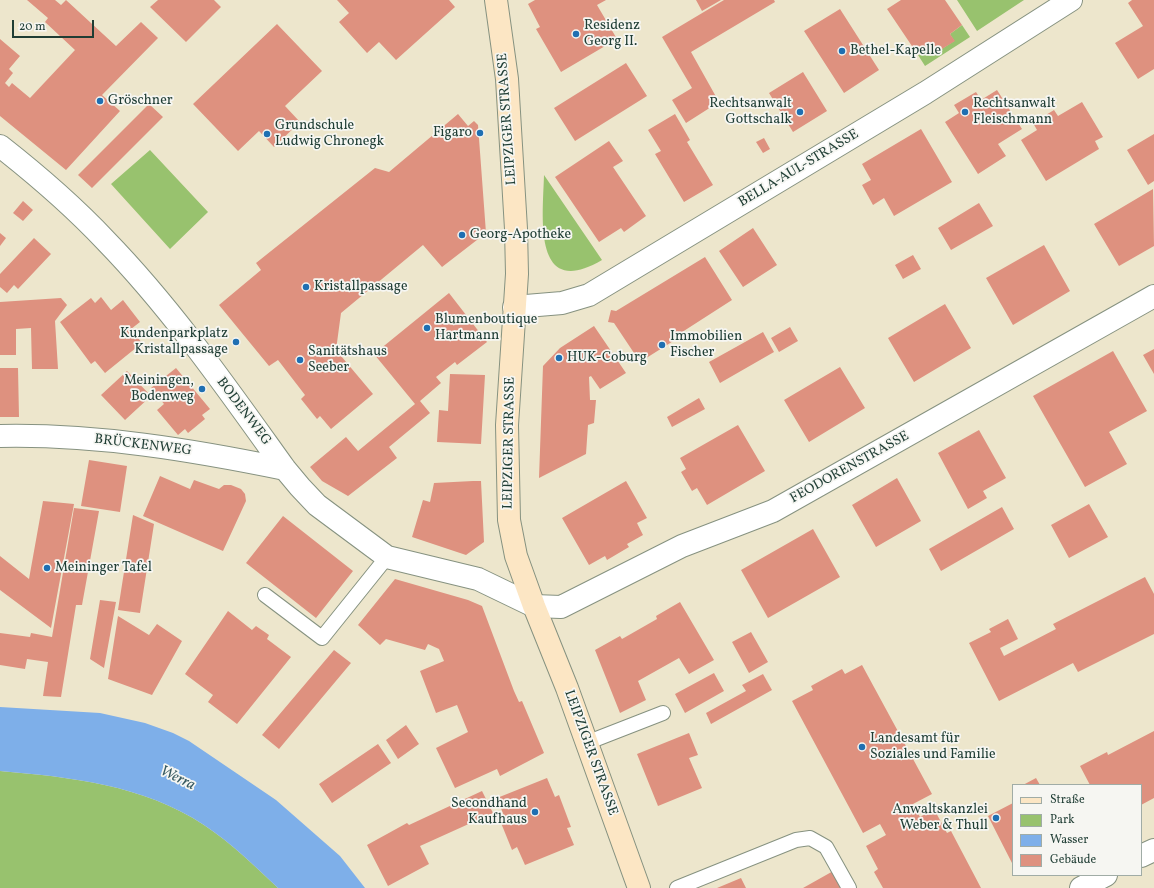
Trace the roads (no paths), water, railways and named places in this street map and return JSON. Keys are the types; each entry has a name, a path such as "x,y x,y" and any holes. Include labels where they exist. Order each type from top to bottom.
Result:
{"main road":[{"name":"LEIPZIGER STRASSE","path":"496,0 507,79 516,229 517,274 507,425 509,520 516,556 534,606 567,688 639,888"}],"street":[{"name":"BELLA-AUL-STRASSE","path":"514,307 562,303 589,295 925,93 1071,0"},
{"name":"BODENWEG","path":"0,146 75,210 112,248 173,318 285,469 317,504 387,557 478,579 534,606"},
{"name":"FEODORENSTRASSE","path":"534,606 561,607 682,546 773,511 1154,296"},
{"name":"BRÜCKENWEG","path":"0,436 28,435 137,443 231,458 285,469"},
{"path":"1142,856 1154,850"},
{"path":"1081,888 1104,876"}],"lane":[{"path":"265,595 322,638 387,557"},
{"path":"586,743 663,713"},
{"path":"677,888 796,840 810,838 826,847 849,888"}],"water":[{"name":"Werra","path":"0,707 100,713 145,723 173,733 189,741 276,800 340,856 365,888 278,888 224,839 181,811 132,792 106,785 53,776 0,771"}],"place":[{"name":"Residenz Georg II.","path":"576,34"},
{"name":"Bethel-Kapelle","path":"842,51"},
{"name":"Gröschner","path":"100,101"},
{"name":"Rechtsanwalt Gottschalk","path":"800,112"},
{"name":"Rechtsanwalt Fleischmann","path":"965,112"},
{"name":"Figaro","path":"480,133"},
{"name":"Grundschule Ludwig Chronegk","path":"267,134"},
{"name":"Georg-Apotheke","path":"462,235"},
{"name":"Kristallpassage","path":"306,287"},
{"name":"Blumenboutique Hartmann","path":"427,328"},
{"name":"Kundenparkplatz Kristallpassage","path":"236,342"},
{"name":"Immobilien Fischer","path":"662,345"},
{"name":"HUK-Coburg","path":"559,358"},
{"name":"Sanitätshaus Seeber","path":"300,360"},
{"name":"Meiningen, Bodenweg","path":"202,389"},
{"name":"Meininger Tafel","path":"47,568"},
{"name":"Landesamt für Soziales und Familie","path":"862,747"},
{"name":"Secondhand Kaufhaus","path":"535,812"},
{"name":"Anwaltskanzlei Weber & Thull","path":"996,818"}]}
